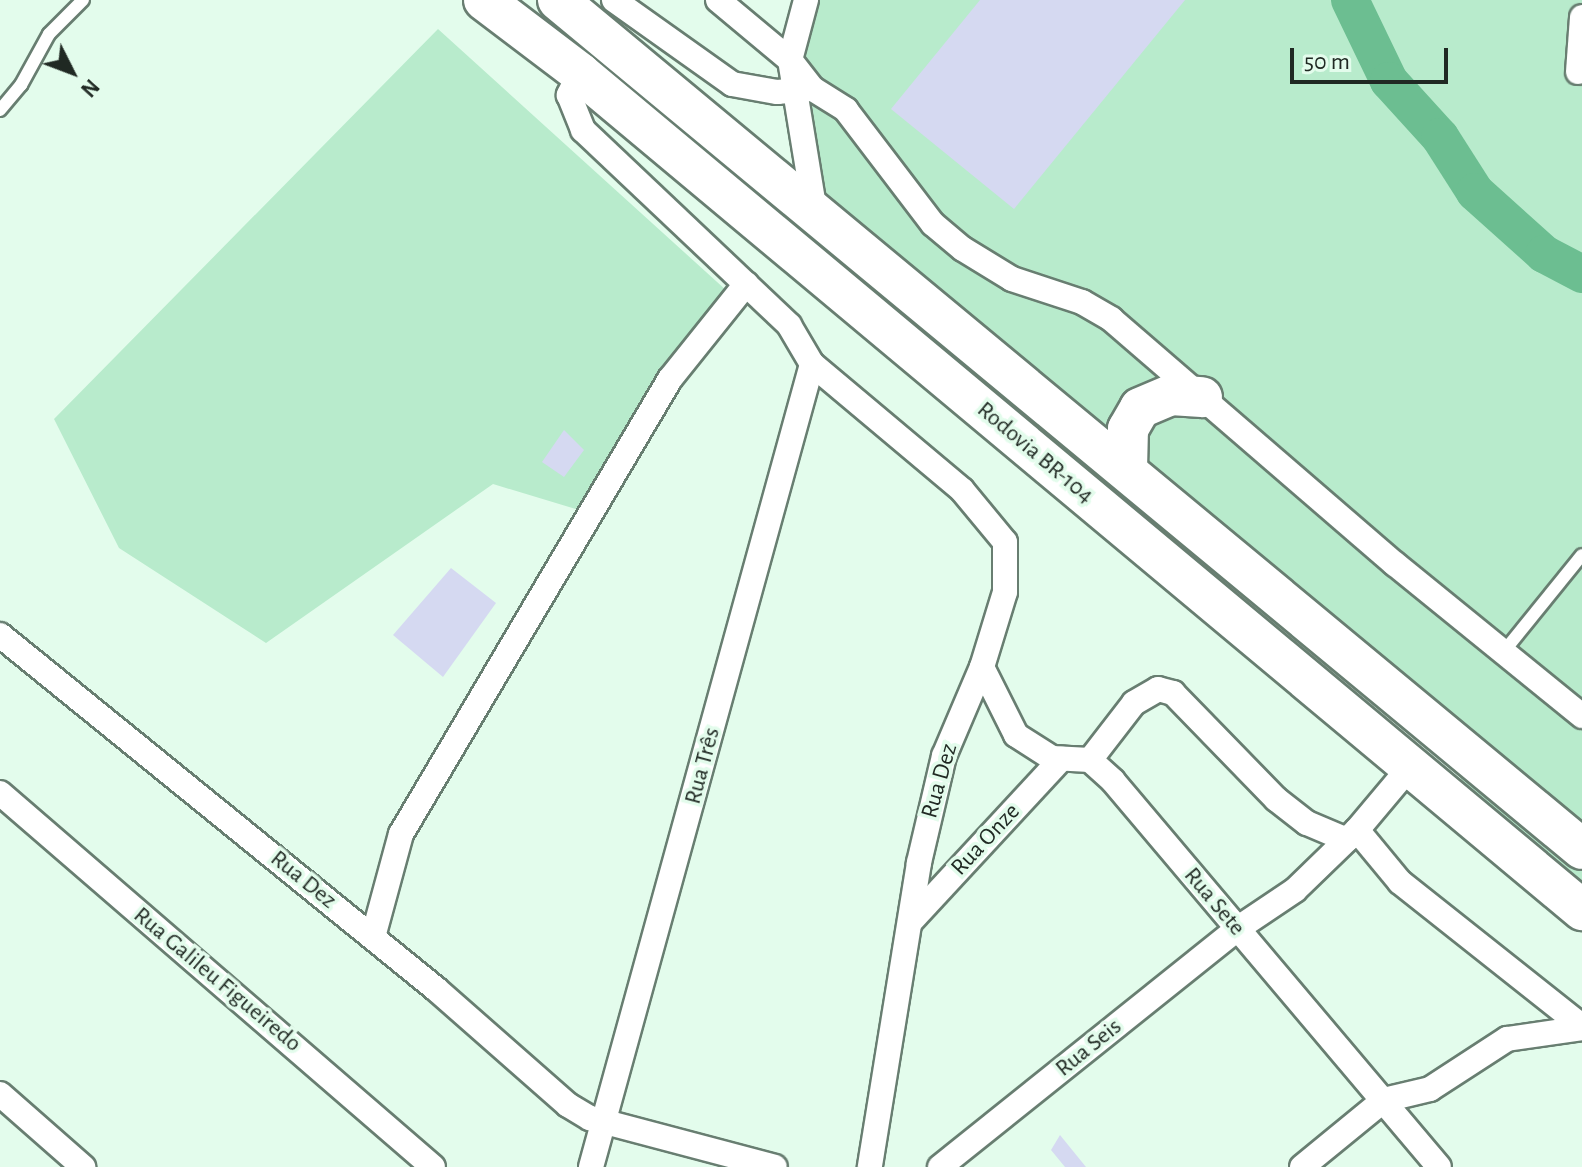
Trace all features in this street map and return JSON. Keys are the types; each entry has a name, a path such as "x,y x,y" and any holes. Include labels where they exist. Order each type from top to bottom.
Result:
{"highway":[{"name":"Rodovia BR-104","path":"484,0 580,73 1582,910"},
{"name":"Rodovia BR-104","path":"558,0 1582,849"},
{"path":"1127,469 1128,429 1140,408 1171,395 1202,397"}],"street":[{"path":"614,0 732,84 803,90 856,120 933,224 963,249 1012,279 1094,307 1395,564 1505,650 1582,716"},
{"path":"718,0 790,60 803,90 815,215"},
{"path":"790,60 806,0"},
{"path":"1578,72 1582,17"},
{"name":"Rua Dez","path":"580,73 569,95 583,130 789,325 812,364 985,513 1005,542 1005,592 982,667 940,771 911,921 870,1167"},
{"path":"373,937 401,834 670,379 746,284"},
{"name":"Rua Três","path":"591,1167 606,1123 812,364"},
{"name":"Rua Dez","path":"0,635 373,937 568,1105 606,1123 775,1167"},
{"path":"982,667 1016,735 1040,752 1061,759 1090,760 1134,703 1158,689 1173,693 1276,799 1307,823 1352,835 1400,882 1582,1027"},
{"name":"Rua Onze","path":"911,921 1061,759"},
{"name":"Rua Sete","path":"1090,760 1439,1167"},
{"name":"Rua Seis","path":"940,1167 1237,929 1295,890 1352,835 1409,768"},
{"name":"Rua Galileu Figueiredo","path":"0,793 433,1167"},
{"path":"1302,1167 1384,1100 1430,1089 1507,1039 1582,1027"},
{"path":"0,1094 83,1167"}],"lane":[{"path":"0,110 21,85 49,34 83,0"},
{"path":"1505,650 1582,555"}],"green space":[{"path":"812,0 1582,0 1582,841 823,209 795,87"},
{"path":"438,29 727,291 620,436 579,510 493,484 266,643 119,548 54,419"},
{"path":"1456,763 1582,863 1582,885 1465,792"}],"building":[{"path":"980,0 1185,0 1014,209 891,109"},
{"path":"564,430 584,450 564,477 542,462"},
{"path":"451,568 496,603 443,677 393,635"},
{"path":"1060,1135 1086,1167 1065,1167 1051,1150"}],"waterway":[{"path":"1350,0 1389,81 1440,137 1475,192 1544,254 1582,274"}]}
